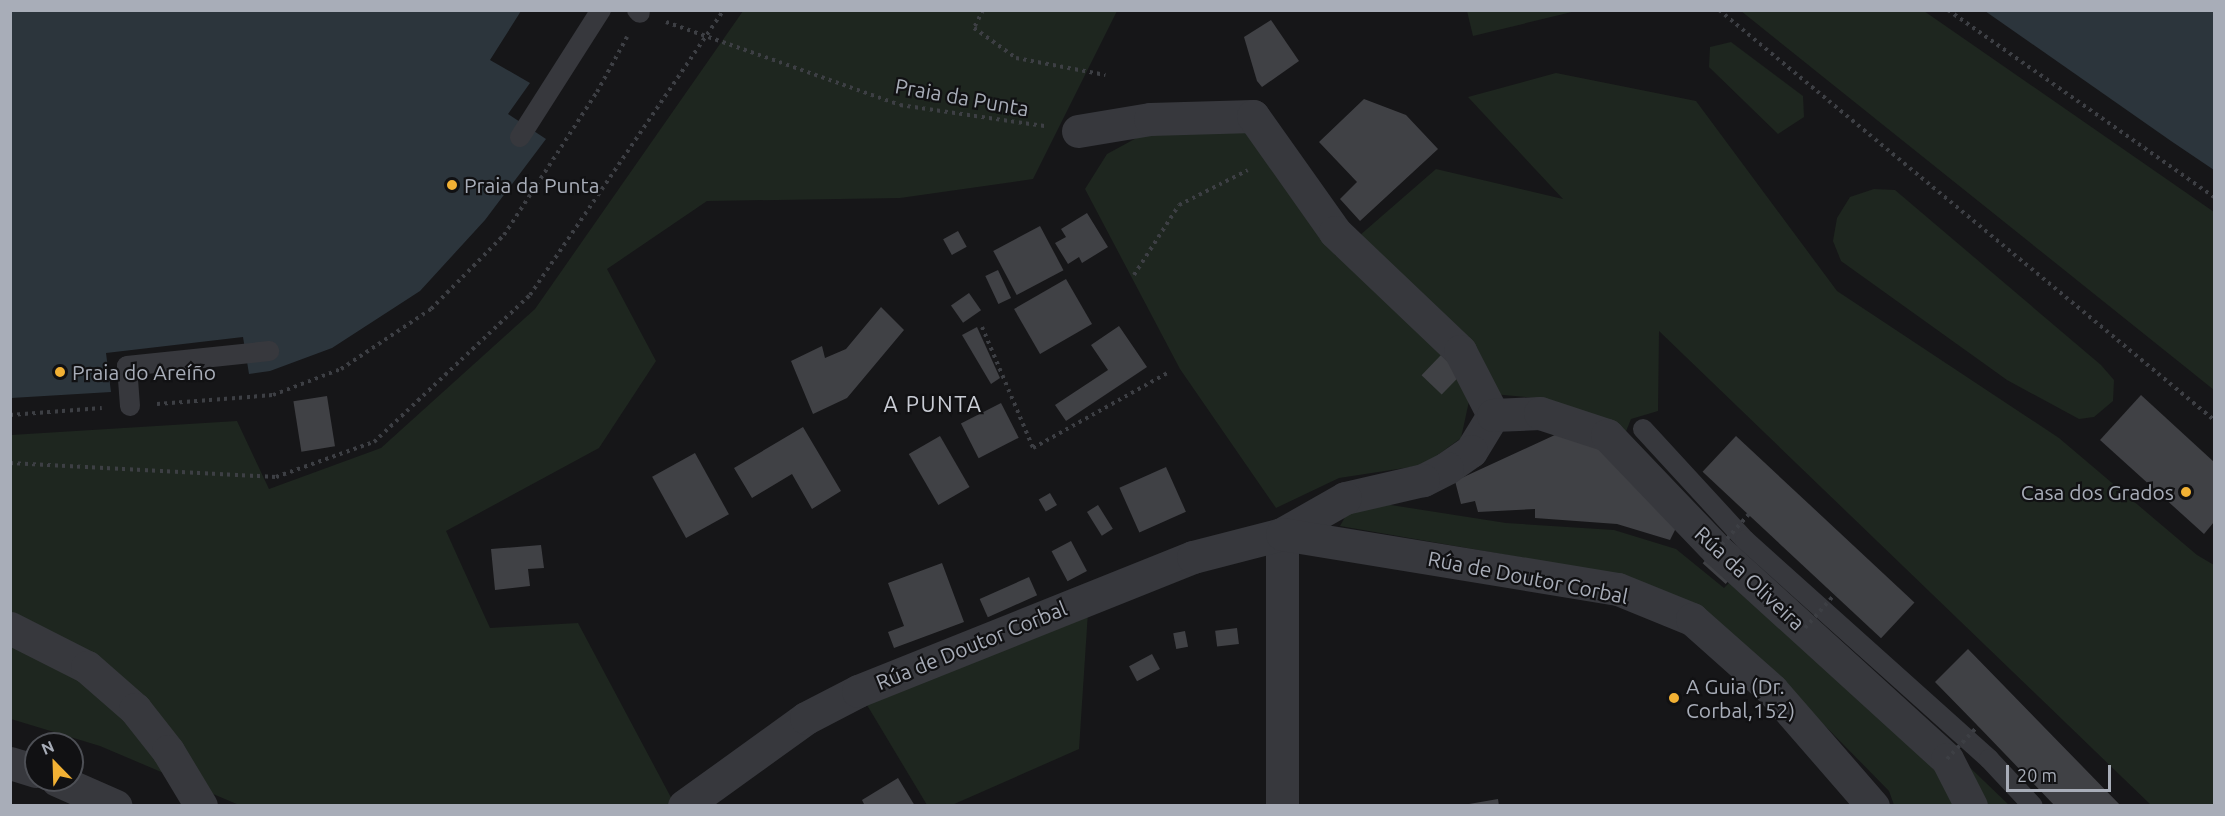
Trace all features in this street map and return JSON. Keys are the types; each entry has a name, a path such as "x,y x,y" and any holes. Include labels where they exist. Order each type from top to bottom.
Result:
{"street":[{"path":"1078,131 1150,119 1253,116 1335,232 1460,351 1493,415"},
{"name":"Rúa da Oliveira","path":"1493,415 1540,413 1607,435 1717,550 1947,759 1971,806"},
{"name":"Rúa de Doutor Corbal","path":"684,806 806,718 858,691 1183,561 1282,534 1345,498 1423,480 1447,468 1471,451 1493,415"},
{"path":"1282,534 1282,806"},
{"name":"Rúa de Doutor Corbal","path":"1282,534 1618,589 1692,619 1772,690 1873,806"},
{"path":"10,628 87,667 135,709 168,751 201,806"},
{"path":"84,792 116,806"}],"lane":[{"path":"520,137 601,10"},
{"path":"130,406 127,366 269,351"},
{"path":"1643,429 1745,540 1989,759 2033,806"}],"path":[{"path":"10,463 276,477 374,442 530,295 724,10"},
{"path":"983,10 974,28 1016,58 1105,75"},
{"path":"1719,10 2214,420"},
{"path":"1948,10 2214,197"},
{"name":"Praia da Punta","path":"10,414 273,394 341,369 431,309 504,236 597,92 638,11 900,105 1078,131"},
{"path":"1134,275 1179,205 1279,154"},
{"path":"982,327 1033,448 1169,372"},
{"path":"1717,550 1749,514"},
{"path":"1805,628 1836,593"},
{"path":"1947,759 1978,726"}],"shaded area":[{"path":"1467,10 1576,11 1473,36"},
{"path":"11,11 521,11 490,60 530,83 508,114 546,139 485,220 420,291 332,348 270,371 249,374 243,337 106,353 111,392 11,398"},
{"path":"743,11 1117,11 1033,179 900,198 707,201 607,269 656,361 599,448 446,531 490,628 578,623 675,805 239,805 84,741 84,732 54,732 11,719 11,435 237,421 269,489 381,448 535,309"},
{"path":"1741,11 1924,11 2214,212 2214,390"},
{"path":"1985,11 2214,11 2214,170 2171,141"},
{"path":"1731,42 1803,96 1804,117 1778,134 1709,67 1710,47"},
{"path":"1556,73 1696,101 1837,291 2059,438 2197,555 2214,565 2214,805 2151,805 1659,331 1658,411 1631,419 1623,439 1536,398 1471,392 1461,438 1424,465 1339,478 1276,508 1180,369 1085,189 1107,154 1153,129 1245,128 1336,256 1436,169 1563,199 1468,97"},
{"path":"1874,189 1895,190 2101,365 2114,380 2113,401 2094,417 2079,419 2007,380 1841,261 1833,241 1837,218 1850,197"},
{"path":"1378,503 1506,523 1614,530 1676,549 1724,588 1734,578 1943,768 1963,805 1894,805 1889,791 1781,681 1622,575 1340,526 1350,508"},
{"path":"1088,612 1079,749 952,805 927,805 867,705"},
{"path":"1959,757 2009,805 1984,805"}],"building":[{"path":"1271,20 1299,61 1262,87 1257,81 1244,37"},
{"path":"1364,99 1406,115 1438,149 1360,221 1340,199 1357,182 1319,142"},
{"path":"1087,213 1108,247 1082,263 1079,257 1068,264 1055,243 1066,237 1061,229"},
{"path":"1040,226 1063,270 1017,295 993,251"},
{"path":"958,231 967,247 952,255 943,239"},
{"path":"998,270 1011,298 998,304 985,276"},
{"path":"1066,279 1092,324 1040,354 1014,309"},
{"path":"969,293 981,310 963,323 951,306"},
{"path":"881,307 904,330 847,398 813,414 791,361 822,346 825,358 846,349"},
{"path":"1119,326 1147,367 1066,421 1055,405 1108,370 1091,345"},
{"path":"977,327 1000,378 991,384 962,335"},
{"path":"1441,355 1461,374 1442,395 1422,375"},
{"name":"Casa dos Grados","path":"2141,395 2214,462 2214,522 2204,534 2100,440"},
{"path":"327,396 335,446 301,452 293,401"},
{"path":"1001,403 1019,438 979,458 961,423"},
{"path":"803,427 841,491 812,509 792,474 752,498 734,468"},
{"path":"1557,434 1598,443 1678,524 1670,540 1617,524 1535,518 1535,509 1478,512 1475,501 1461,504 1455,481"},
{"path":"940,436 970,487 938,505 909,454"},
{"path":"1736,436 1914,602 1881,638 1703,472"},
{"path":"695,453 729,514 686,538 652,477"},
{"path":"1166,467 1186,512 1139,533 1119,488"},
{"path":"1050,493 1057,505 1046,512 1039,500"},
{"path":"1098,505 1113,529 1102,536 1087,512"},
{"path":"1071,541 1087,571 1068,581 1052,551"},
{"path":"541,545 544,568 528,569 530,586 495,590 491,549"},
{"path":"1710,555 1733,576 1726,584 1703,563"},
{"path":"942,563 964,622 894,648 888,632 904,626 888,583"},
{"path":"1029,577 1037,595 988,617 980,599"},
{"path":"1237,628 1239,644 1217,647 1215,631"},
{"path":"1185,631 1188,647 1176,649 1173,633"},
{"path":"1968,649 2121,806 2055,806 1935,682"},
{"path":"1152,654 1160,669 1137,681 1129,666"},
{"path":"898,778 915,806 865,806 862,800"},
{"path":"1498,799 1499,806 1469,806 1469,804"}],"place":[{"name":"Praia da Punta","path":"452,185"},
{"name":"Praia do Areíño","path":"60,372"},
{"name":"Casa dos Grados","path":"2186,492"},
{"name":"A Guia (Dr. Corbal,152)","path":"1674,698"}],"district":[{"name":"A PUNTA","path":"933,404"}]}
